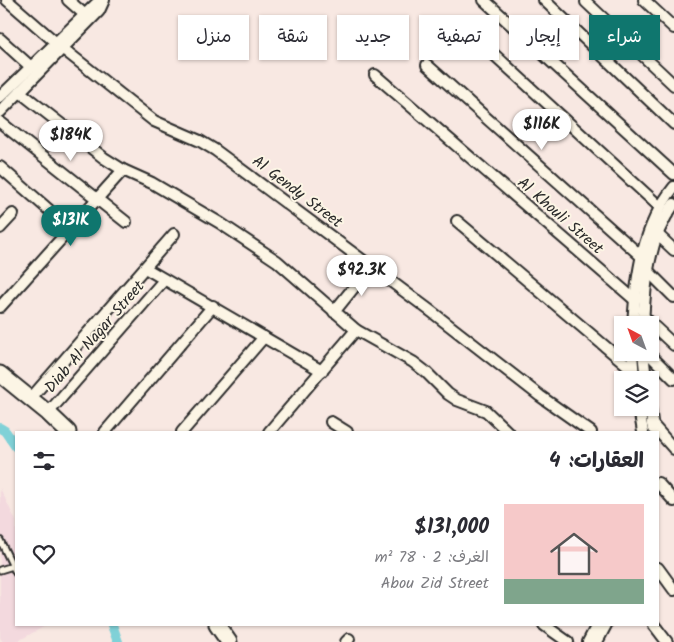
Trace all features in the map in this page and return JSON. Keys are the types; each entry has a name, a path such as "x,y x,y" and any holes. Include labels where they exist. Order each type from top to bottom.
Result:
{"main road":[{"path":"0,374 31,398 67,431"},
{"path":"218,626 229,642"}],"street":[{"name":"Al Gendy Street","path":"7,0 59,45 154,121 200,141 215,150 371,266 540,396 590,431"},
{"path":"68,0 84,14"},
{"path":"2,108 20,92 84,14 100,0"},
{"path":"2,91 99,11 104,0"},
{"path":"484,0 674,174"},
{"path":"544,0 674,124"},
{"path":"644,0 674,28"},
{"path":"586,2 674,85"},
{"path":"0,39 31,67"},
{"path":"499,59 660,207"},
{"path":"427,65 641,256"},
{"name":"Al Khouli Street","path":"376,75 635,300"},
{"path":"20,92 104,158 123,170 152,183 260,249 294,275 356,330 413,362 448,394 457,400 486,412 507,431"},
{"path":"0,122 126,222"},
{"path":"0,167 49,210"},
{"path":"0,307 123,170"},
{"path":"634,316 641,256 649,230 660,207 674,187"},
{"path":"643,316 648,271 657,234 674,204"},
{"path":"1,224 13,214"},
{"path":"457,221 628,371"},
{"path":"31,398 174,234"},
{"path":"657,234 674,250"},
{"path":"334,312 371,266"},
{"path":"145,268 322,371"},
{"path":"648,271 674,297"},
{"name":"Diab Al Nagar Street","path":"48,413 164,280"},
{"path":"105,431 213,306"},
{"path":"270,431 356,330"},
{"path":"659,333 674,345"},
{"path":"183,431 264,337"},
{"path":"656,361 674,380"},
{"path":"640,416 643,431"},
{"path":"331,422 345,431"},
{"path":"659,434 674,449"},
{"path":"659,484 674,501"},
{"path":"659,569 674,590"},
{"path":"545,626 568,642"},
{"path":"588,642 596,626"},
{"path":"597,642 605,626"},
{"path":"655,626 667,642"}],"lane":[{"path":"0,540 15,571"},
{"path":"0,570 13,566"}],"shaded area":[{"path":"0,488 15,519 15,626 45,626 16,642 3,642 0,638"}],"waterway":[{"path":"0,428 5,431 15,446"},
{"path":"112,626 118,642"}]}
